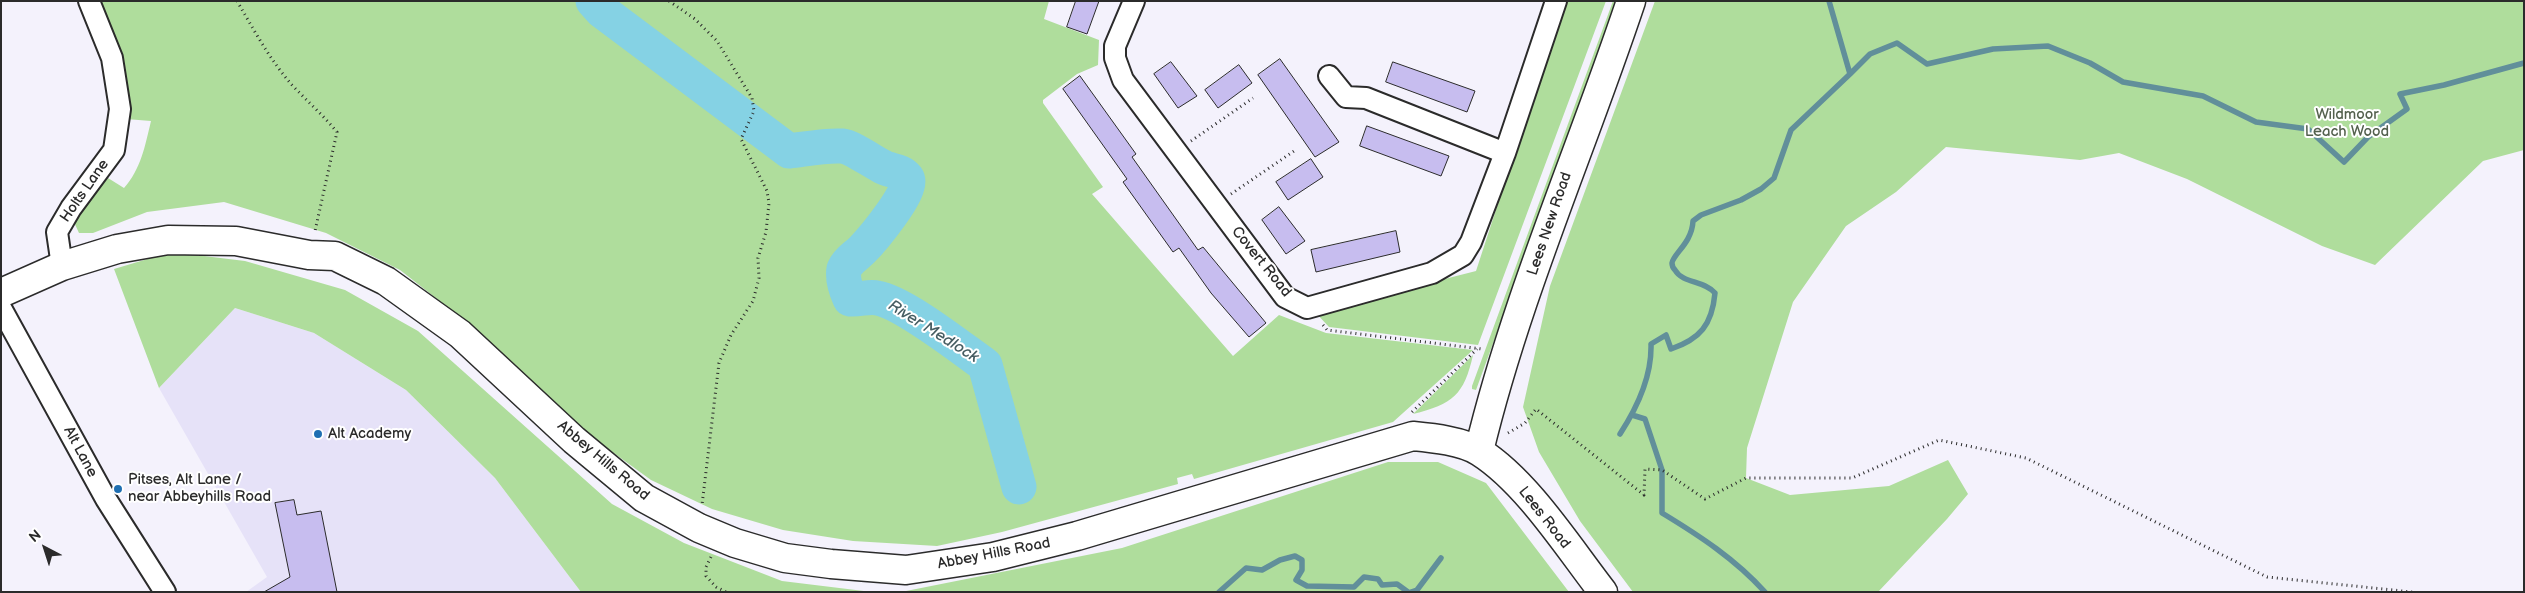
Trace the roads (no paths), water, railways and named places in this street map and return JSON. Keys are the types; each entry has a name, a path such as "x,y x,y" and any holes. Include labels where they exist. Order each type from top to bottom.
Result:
{"main road":[{"name":"Lees New Road","path":"1479,451 1494,389 1549,226 1631,1"},
{"name":"Abbey Hills Road","path":"1,293 62,266 117,249 168,240 236,241 309,255 335,256 393,286 460,334 574,440 644,498 710,532 785,558 906,570 993,557 1077,536 1413,436 1438,438 1479,451"},
{"name":"Lees Road","path":"1479,451 1519,484 1603,592"}],"street":[{"name":"Holts Lane","path":"62,266 57,232 71,208 114,150 120,109 112,58 89,1"},
{"name":"Covert Road","path":"1134,1 1115,46 1115,58 1123,80 1285,297 1307,308 1432,273 1463,255 1471,242 1505,153 1556,1"},
{"path":"1329,76 1346,97 1366,98 1505,153"},
{"name":"Alt Lane","path":"1,308 106,499 165,592"}],"waterway":[{"name":"River Medlock","path":"593,1 602,11 789,151 842,146 886,168 905,175 908,184 899,203 867,245 844,269 847,292 850,299 871,297 888,301 916,316 985,365 1019,487"},
{"path":"1620,434 1638,403 1646,380 1651,356 1651,344 1666,335 1671,349 1690,341 1703,329 1711,314 1715,293 1705,286 1683,278 1672,265 1673,260 1689,236 1693,221 1701,215 1741,200 1761,189 1774,178 1791,130 1850,74 1829,1"},
{"path":"1850,74 1870,54 1897,43 1927,64 1993,49 2048,46 2090,63 2123,82 2203,96 2256,122 2308,129 2344,162 2368,137 2407,109 2400,94 2444,85 2524,63"},
{"path":"1632,415 1645,419 1662,470 1662,513 1716,549 1742,569 1765,592"},
{"path":"1219,592 1246,568 1262,570 1280,560 1295,556 1302,560 1302,570 1296,580 1307,586 1354,587 1364,577 1378,579 1382,585 1397,584 1408,592"},
{"path":"1411,592 1417,590 1441,558"}],"place":[{"name":"Alt Academy","path":"318,434"},
{"name":"Pitses, Alt Lane / near Abbeyhills Road","path":"118,489"}],"park label":[{"name":"Wildmoor Leach Wood","path":"2347,124"}]}
